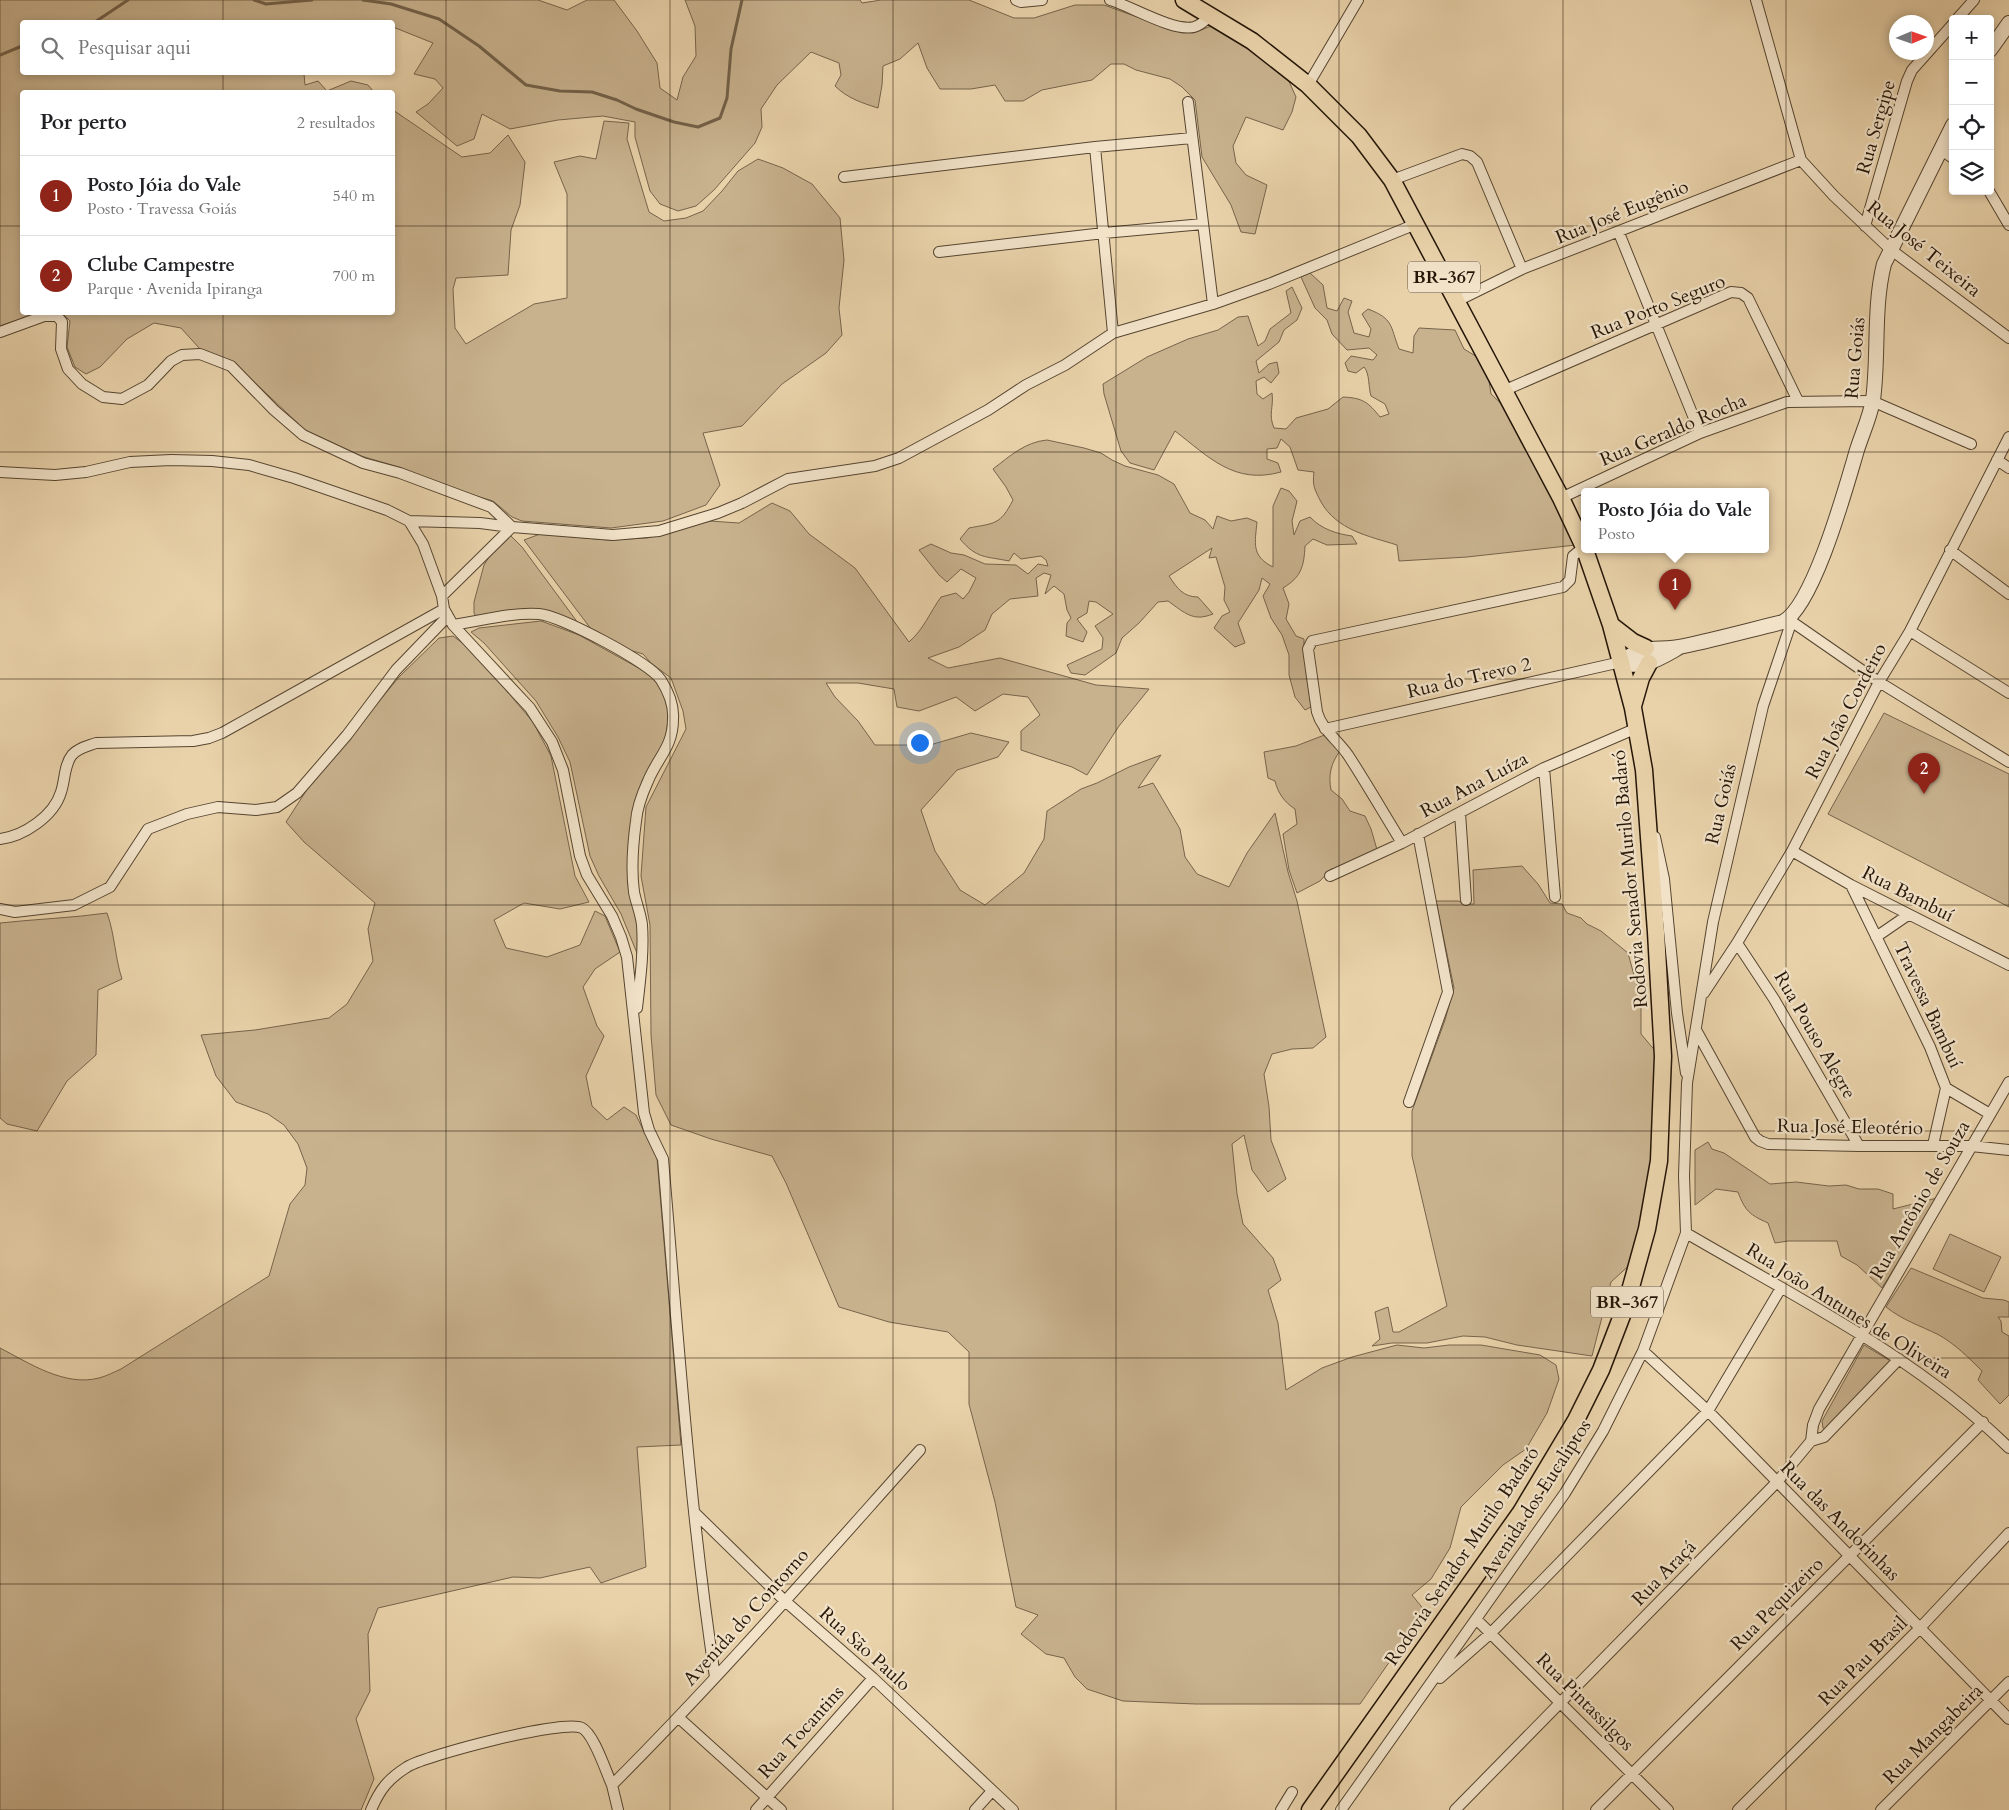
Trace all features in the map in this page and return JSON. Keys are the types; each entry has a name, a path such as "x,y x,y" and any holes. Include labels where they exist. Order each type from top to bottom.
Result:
{"main road":[{"name":"Rodovia Senador Murilo Badaró","path":"1184,0 1252,41 1308,85 1359,136 1392,180 1561,498 1581,541"},
{"name":"Rodovia Senador Murilo Badaró","path":"1310,1810 1521,1512 1580,1412 1601,1370 1626,1305 1647,1229 1659,1161 1663,1056 1644,770 1633,708 1612,626 1586,553"},
{"path":"1612,626 1648,656 1633,708"}],"street":[{"path":"1016,0 1021,2 1042,0"},
{"path":"1110,0 1171,25 1193,28 1202,24 1209,16"},
{"path":"1308,85 1358,0"},
{"path":"1756,0 1802,160"},
{"path":"1961,15 1974,0"},
{"path":"1994,44 2009,23"},
{"name":"Rua Sergipe","path":"1865,226 1907,81 1912,70 1949,28"},
{"path":"1188,102 1213,304"},
{"path":"844,177 1095,147 1192,138"},
{"path":"1095,147 1113,333"},
{"path":"1392,180 1462,154 1470,156 1477,162 1522,270"},
{"name":"Rua Goiás","path":"1702,996 1713,922 1763,706 1787,622 1803,598 1830,539 1872,401 1880,286 1884,264 1890,249 1947,154"},
{"name":"Rua José Teixeira","path":"1802,160 1834,196 1890,249 2009,338"},
{"name":"Rua José Eugênio","path":"1457,301 1522,270 1802,160"},
{"path":"1990,195 2009,225"},
{"path":"939,252 1203,224"},
{"path":"0,472 55,475 86,472 130,462 212,461 249,465 294,478 387,510 409,521 480,523 512,528 614,535 659,531 726,510 788,479 874,466 899,458 981,414 1026,385 1065,365 1113,333 1213,304 1268,284 1416,224"},
{"path":"1619,233 1700,433"},
{"name":"Rua Porto Seguro","path":"1503,391 1730,292 1741,293 1748,298 1798,401"},
{"path":"0,332 44,316 57,316 62,322 61,349 68,369 82,384 103,397 122,399 148,385 171,361 182,356 200,354 231,366 274,410 303,435 363,463 400,473 492,508 512,528"},
{"name":"Rua Geraldo Rocha","path":"1582,488 1700,433 1787,402 1872,401 1971,444"},
{"name":"Rua João Cordeiro","path":"1702,996 1792,851 1879,682 1910,631 2009,437"},
{"path":"1998,460 2009,468"},
{"name":"Rua Geraldo Rocha","path":"1561,498 1581,489"},
{"path":"409,521 424,544 446,612 453,625 530,708 552,742 563,770 580,856 587,875 612,916 627,957 645,1122 663,1159 694,1512 704,1604 715,1677"},
{"path":"442,596 512,528"},
{"path":"1402,843 1347,754 1333,736 1325,730 1317,712 1308,649 1312,642 1563,588 1570,580 1573,556 1581,549"},
{"path":"1950,550 2009,594"},
{"path":"0,839 20,834 43,818 56,805 62,792 67,765 72,755 84,747 96,743 193,741 209,738 222,733 446,612"},
{"path":"0,910 15,912 74,905 110,887 148,829 187,814 218,807 256,810 277,807 297,792 347,735 396,670 446,612"},
{"path":"453,625 512,616 540,614 568,624 645,665 661,679 672,704 673,719 670,742 648,780 636,819 633,854 634,892 642,924 641,970 635,1029"},
{"path":"1621,662 1635,666 1648,656 1787,622 1879,682 2009,762"},
{"path":"1910,631 2009,693"},
{"name":"Rua do Trevo 2","path":"1325,730 1621,662"},
{"name":"Rua Ana Luíza","path":"1330,876 1402,843 1544,768 1637,728"},
{"path":"1544,768 1554,897"},
{"path":"1460,813 1466,900"},
{"path":"1648,818 1657,844 1664,879 1679,1029 1687,1082"},
{"path":"1409,1102 1447,998 1448,986 1418,834"},
{"name":"Rua Bambuí","path":"1792,851 1908,915 2009,965"},
{"name":"Travessa Bambuí","path":"1851,885 1930,1047 1946,1088 1933,1145"},
{"path":"1876,937 1908,915"},
{"name":"Rua Pouso Alegre","path":"1737,942 1774,999 1860,1146"},
{"name":"Avenida dos Eucaliptos","path":"1341,1810 1565,1493 1603,1431 1643,1351 1686,1233 1684,1176 1687,1082 1702,996"},
{"name":"Rua José Eleotério","path":"1696,1030 1755,1137 1760,1141 1768,1144 1933,1145 2009,1150"},
{"name":"Rua Antônio de Souza","path":"1861,1335 2009,1082"},
{"path":"1946,1088 1990,1114"},
{"name":"Rua João Antunes de Oliveira","path":"1686,1233 1899,1359 1943,1389 1983,1422 2009,1448"},
{"path":"1428,1689 1491,1633 1708,1411 1781,1288"},
{"name":"Rua Araçá","path":"1455,1810 1776,1482 1811,1441 1813,1425 1819,1409 1861,1335"},
{"name":"Rua das Andorinhas","path":"1643,1351 1708,1411 2009,1719"},
{"path":"1811,1441 1824,1437 1899,1359"},
{"name":"Rua Pequizeiro","path":"1596,1810 1983,1422"},
{"name":"Avenida do Contorno","path":"612,1785 679,1718 920,1450"},
{"name":"Rua São Paulo","path":"694,1512 785,1601 873,1678 1013,1810"},
{"name":"Rua Pau Brasil","path":"1738,1810 1920,1629 2009,1533"},
{"name":"Rua Pintassilgos","path":"1476,1619 1668,1810"},
{"name":"Rua Tocantins","path":"756,1810 873,1678"},
{"name":"Rua Mangabeira","path":"1881,1810 2009,1682"},
{"path":"679,1718 781,1810"},
{"path":"371,1810 379,1791 390,1779 410,1766 454,1750 552,1728 572,1726 582,1728 590,1735 612,1785 618,1810"},
{"path":"975,1810 992,1791"},
{"path":"1281,1810 1292,1792"}],"shaded area":[{"path":"0,0 538,0 567,10 587,0 614,0 637,31 657,63 660,88 677,100 683,77 696,56 695,26 685,0 860,0 862,3 881,0 969,0 1014,18 1034,18 1075,5 1104,5 1176,31 1193,33 1214,25 1246,45 1287,77 1296,97 1292,112 1283,130 1246,117 1233,146 1236,163 1246,175 1267,185 1255,234 1241,232 1231,205 1202,157 1195,100 1182,87 1170,79 1136,70 1124,64 1111,64 1092,80 1042,90 1023,101 1005,101 995,85 971,89 940,89 927,68 918,43 900,59 883,66 878,108 855,100 835,86 841,75 839,63 811,52 777,85 761,109 762,127 755,143 714,190 696,206 678,211 660,204 650,191 635,137 635,122 603,116 558,120 510,129 482,114 474,139 457,146 416,112 428,104 443,88 435,79 414,74 433,43 395,28 395,20 20,20 20,75 304,75 305,85 318,81 326,90 20,90 20,315 33,315 0,326"},
{"path":"351,81 368,85 372,90 329,90"},
{"path":"395,111 462,157 490,153 508,135 525,162 520,205 511,230 508,275 456,278 453,289 455,328 466,344 534,304 567,298 567,194 554,162 580,156 596,159 604,121 629,123 627,139 649,212 664,221 686,218 703,211 738,171 758,159 783,168 812,184 840,218 844,260 839,308 842,335 826,353 782,384 742,426 703,433 720,485 706,505 663,521 611,528 522,521 512,517 493,501 447,487 402,468 361,456 305,430 233,362 200,349 181,328 154,323 127,339 100,367 86,374 75,367 67,347 70,321 64,315 395,315"},
{"path":"1310,273 1323,285 1327,308 1337,311 1344,298 1352,301 1348,312 1354,333 1369,337 1371,329 1362,314 1368,309 1387,320 1399,349 1413,353 1414,336 1419,328 1455,330 1464,349 1479,358 1488,374 1491,394 1509,411 1576,545 1467,557 1399,561 1397,545 1354,531 1344,526 1328,512 1315,488 1313,481 1314,472 1298,470 1290,447 1281,439 1277,448 1267,449 1267,459 1278,463 1281,472 1264,475 1249,475 1223,466 1175,431 1154,470 1130,463 1121,451 1104,394 1103,384 1147,357 1188,339 1218,330 1238,317 1248,316 1258,346 1265,341 1270,329 1291,313 1286,291 1292,287 1302,308 1297,320 1284,330 1279,342 1256,361 1259,373 1269,364 1277,362 1279,373 1271,383 1264,377 1256,381 1257,394 1263,399 1272,393 1271,419 1274,428 1286,429 1296,418 1328,409 1343,397 1356,398 1365,402 1380,417 1389,414 1385,404 1371,396 1368,377 1364,367 1356,373 1348,371 1345,363 1351,356 1373,360 1377,355 1369,348 1347,350 1332,334 1327,320 1315,308 1301,277"},
{"path":"1047,440 1101,453 1125,466 1158,475 1174,484 1190,513 1205,520 1213,529 1217,516 1231,521 1247,518 1257,522 1256,548 1261,558 1273,567 1273,506 1281,488 1289,491 1297,501 1292,521 1294,535 1300,521 1310,517 1319,525 1330,530 1352,536 1357,544 1327,545 1313,539 1305,546 1304,560 1298,575 1283,588 1289,604 1286,619 1296,636 1304,639 1304,655 1311,707 1305,710 1295,697 1289,675 1289,655 1282,635 1271,618 1263,596 1270,584 1262,578 1259,590 1238,623 1245,643 1235,647 1214,628 1222,616 1230,612 1224,600 1225,587 1216,557 1209,558 1212,548 1169,576 1184,594 1198,597 1213,614 1194,617 1168,601 1158,602 1122,638 1116,653 1085,675 1071,673 1067,665 1102,649 1103,638 1095,626 1113,614 1096,602 1089,601 1087,613 1077,619 1087,632 1083,642 1066,636 1067,623 1071,618 1067,610 1064,594 1054,586 1045,594 1051,575 1044,573 1036,578 1038,596 1010,599 992,614 985,630 959,647 928,658 948,668 1000,658 1096,685 1149,689 1119,726 1087,775 1072,767 1021,750 1021,731 1040,715 1028,697 1003,694 975,711 956,697 919,711 897,707 894,689 858,683 826,683 835,697 858,721 875,745 930,745 971,733 1009,742 998,757 957,770 921,810 935,851 960,890 985,905 1024,873 1044,839 1047,811 1081,789 1161,755 1138,788 1153,783 1180,829 1185,857 1197,874 1229,887 1247,853 1275,813 1288,872 1297,901 1326,1037 1313,1048 1292,1049 1272,1054 1264,1074 1271,1140 1286,1179 1268,1192 1252,1170 1244,1135 1232,1144 1237,1194 1243,1224 1273,1258 1281,1280 1268,1290 1278,1323 1286,1390 1322,1368 1352,1357 1397,1345 1424,1348 1449,1345 1481,1345 1540,1355 1556,1365 1559,1379 1547,1413 1526,1449 1503,1465 1461,1507 1450,1548 1431,1579 1412,1595 1425,1611 1360,1704 1196,1704 1123,1701 1087,1689 1075,1677 1064,1658 1046,1654 1021,1634 1038,1615 1016,1607 995,1502 969,1404 969,1352 948,1332 889,1322 839,1307 786,1183 772,1156 711,1139 671,1125 656,1095 651,1035 650,925 641,876 646,807 686,729 683,711 671,678 651,663 643,654 619,647 591,629 524,540 540,534 608,540 647,538 710,521 739,523 772,503 790,511 809,534 855,568 909,642 923,626 941,597 956,593 963,599 976,578 961,569 947,582 919,550 931,544 985,564 1016,565 1028,574 1038,564 1048,566 1046,560 1041,556 1021,559 1014,553 1009,561 982,556 971,550 960,539 969,528 996,522 1013,500 993,469 1025,447"},
{"path":"510,535 522,547 581,627 556,616 478,620 474,613 474,602 484,565 497,544"},
{"path":"541,621 579,635 644,671 657,682 669,705 666,741 632,820 639,958 621,914 590,856 570,762 558,737 536,701 484,643 471,632 479,628"},
{"path":"453,636 472,650 533,722 551,756 575,876 589,902 560,909 524,903 494,920 506,948 547,957 580,945 595,911 605,916 620,952 595,969 583,987 597,1026 604,1036 586,1076 592,1106 607,1120 624,1107 636,1115 657,1158 681,1445 637,1447 646,1567 601,1583 590,1567 540,1578 513,1577 378,1608 368,1634 370,1691 356,1719 374,1779 361,1810 0,1810 0,1348 35,1366 60,1376 86,1380 99,1378 121,1369 269,1276 290,1204 305,1185 307,1168 298,1144 284,1125 268,1114 236,1102 216,1076 201,1035 255,1030 329,1018 347,1004 373,961 368,929 375,903 304,842 286,822 308,788 399,677 439,638"},
{"path":"1884,713 2009,774 2009,907 1828,814"},
{"path":"1327,734 1340,751 1331,769 1331,790 1342,799 1350,811 1365,816 1378,853 1344,868 1331,869 1320,881 1297,893 1289,870 1283,834 1297,824 1295,809 1282,797 1275,781 1268,778 1264,752 1296,746"},
{"path":"1522,866 1538,884 1550,903 1562,904 1567,913 1581,918 1587,924 1601,931 1628,953 1641,1001 1641,1034 1658,1054 1650,1168 1634,1261 1611,1282 1592,1356 1517,1345 1485,1337 1463,1336 1427,1343 1392,1343 1372,1346 1380,1339 1375,1312 1388,1307 1393,1332 1399,1332 1447,1306 1412,1156 1412,1111 1445,1020 1454,988 1436,901 1458,901 1474,904 1473,870"},
{"path":"107,913 122,979 98,990 96,1055 67,1081 37,1131 7,1124 0,1118 0,923"},
{"path":"1708,1142 1712,1149 1724,1153 1770,1184 1796,1182 1829,1186 1846,1185 1859,1189 1878,1189 1893,1194 1893,1209 1937,1198 1882,1288 1857,1265 1841,1256 1837,1241 1788,1241 1775,1243 1768,1223 1749,1212 1738,1192 1716,1189 1695,1205 1695,1150"},
{"path":"1950,1234 2001,1257 1984,1292 1933,1269"},
{"path":"1911,1268 1983,1298 2009,1302 2009,1317 1998,1317 2001,1321 2002,1332 2009,1336 2009,1395 2000,1404 1978,1380 1982,1371 1962,1352 1939,1335 1905,1319 1886,1307"},
{"path":"1864,1345 1892,1362 1825,1429 1823,1428 1822,1421"}],"waterway":[{"path":"98,20 128,0"},
{"path":"254,0 266,4 312,0"},
{"path":"363,0 391,4 439,19 479,46 526,85 560,91 592,92 674,122 698,127 720,118 727,98 731,49 742,0"},
{"path":"0,55 20,47"}],"place":[{"name":"Posto Jóia do Vale","path":"1675,610"},
{"name":"Clube Campestre","path":"1924,794"}]}
